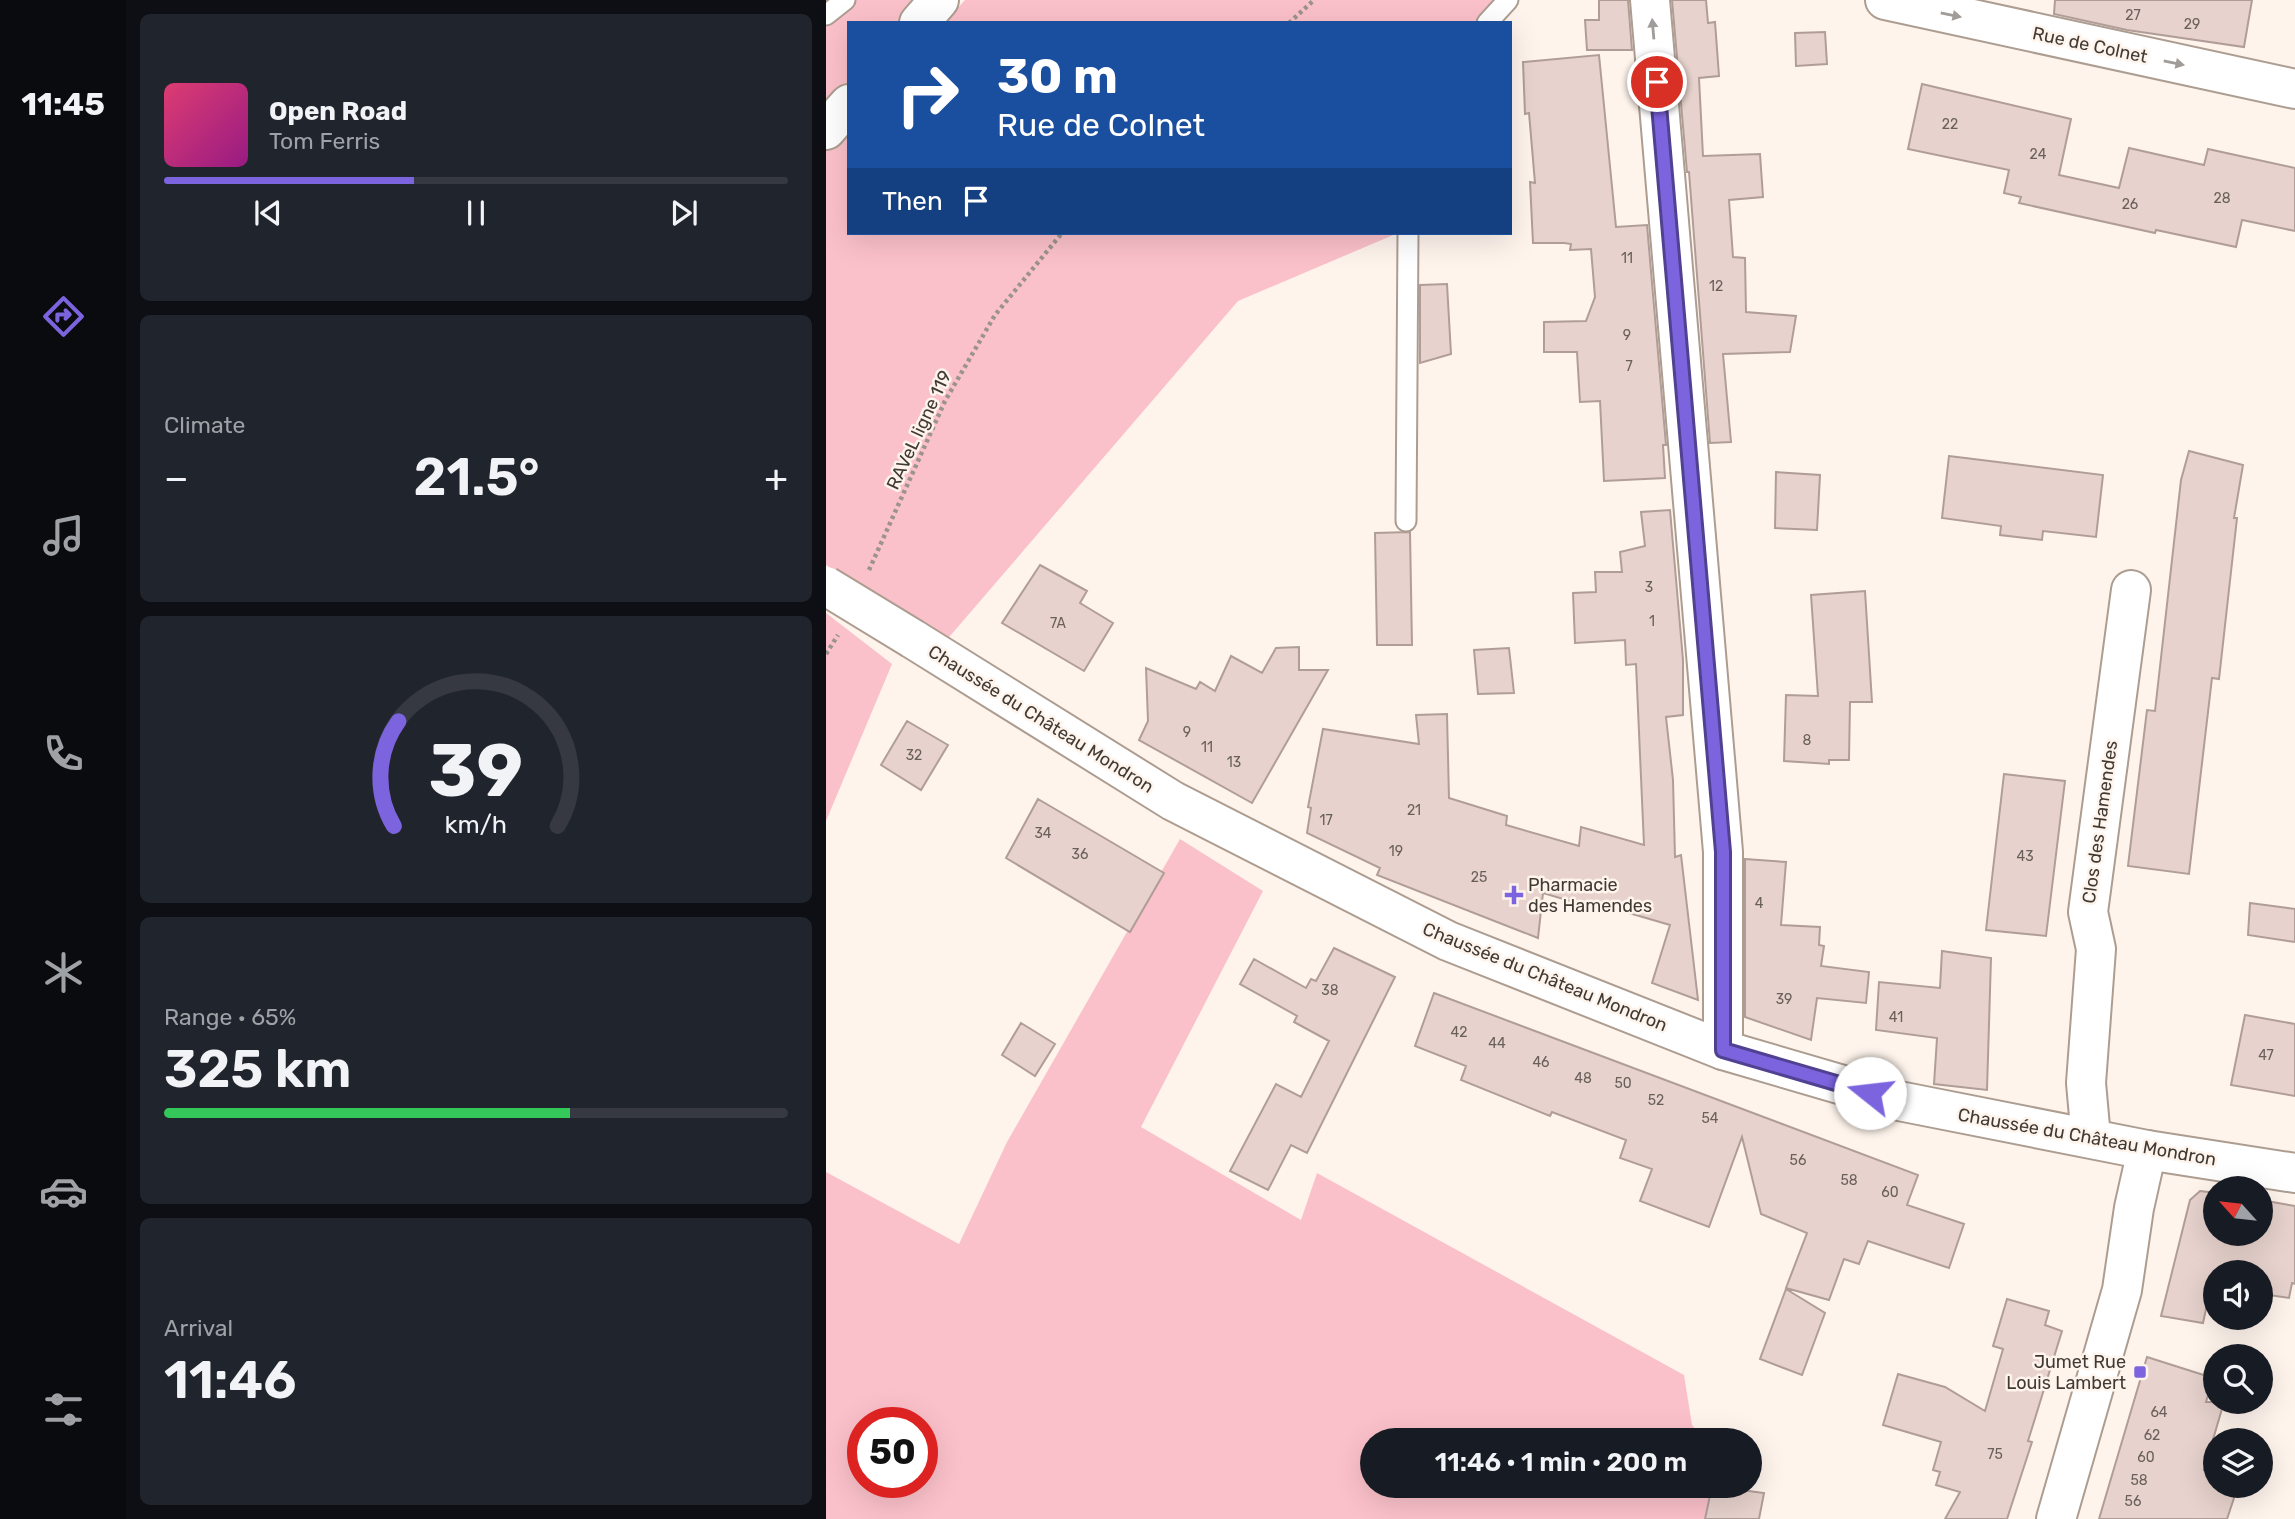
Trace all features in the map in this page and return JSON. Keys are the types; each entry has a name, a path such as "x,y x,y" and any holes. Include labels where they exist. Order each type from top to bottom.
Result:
{"street":[{"path":"921,21 939,0"},
{"path":"1650,0 1723,852 1723,1050"},
{"name":"Rue de Colnet","path":"1885,0 2295,89"},
{"path":"826,130 847,106"},
{"name":"Chaussée du Château Mondron","path":"826,586 1172,801 1448,941 1723,1050 1894,1100 2147,1150 2295,1172"},
{"name":"Clos des Hamendes","path":"2091,1139 2086,1083 2096,949 2088,912 2131,590"},
{"path":"2056,1519 2122,1290 2134,1208 2147,1150"}],"lane":[{"path":"826,15 845,0"},
{"path":"1489,21 1508,0"},
{"path":"1406,522 1408,235"}],"path":[{"path":"1291,21 1314,0"},
{"name":"RAVeL ligne 119","path":"866,576 945,401 995,315 1060,235"},
{"path":"826,654 842,626"}],"shaded area":[{"path":"826,0 934,0 915,21 847,21 847,95 826,118"},
{"path":"965,0 1508,0 1490,21 946,21"},
{"path":"847,126 847,235 1393,235 1238,301 944,643 826,565 826,149"},
{"path":"826,613 892,664 826,821"},
{"path":"1180,839 1263,891 1141,1127 1301,1220 1317,1173 1684,1375 1694,1428 1360,1428 1360,1498 1720,1498 1714,1519 826,1519 826,1172 959,1244 1007,1142"}],"building":[{"path":"1599,0 1628,0 1632,50 1587,50 1585,20 1599,20"},
{"path":"1672,0 1706,0 1708,23 1715,22 1719,76 1699,78 1703,156 1760,154 1763,197 1729,200 1733,257 1745,258 1746,312 1796,316 1790,352 1723,354 1731,442 1710,443 1689,172"},
{"path":"2055,0 2252,0 2244,47 2127,30 2054,14"},
{"path":"1825,32 1827,64 1796,66 1795,33"},
{"path":"1599,55 1616,227 1647,225 1666,445 1663,445 1665,478 1604,481 1600,401 1580,402 1577,352 1544,352 1544,322 1586,321 1595,297 1591,249 1570,250 1571,244 1564,243 1533,243 1530,182 1535,183 1529,113 1525,114 1523,62"},
{"path":"1922,84 2071,119 2059,175 2119,188 2129,148 2204,165 2208,149 2295,168 2295,231 2242,220 2236,247 2156,230 2155,233 2019,203 2021,197 2004,193 2009,170 1908,149"},
{"path":"1447,284 1451,354 1420,363 1420,285"},
{"path":"2189,451 2243,465 2234,518 2237,518 2219,679 2212,678 2189,874 2128,866 2147,710 2155,711 2181,480"},
{"path":"1949,456 2103,475 2096,537 2043,531 2042,540 2000,535 2001,526 1942,518"},
{"path":"1776,472 1820,475 1817,530 1775,528"},
{"path":"1670,510 1683,660 1683,715 1666,717 1673,780 1675,857 1681,855 1698,1000 1652,983 1670,925 1588,901 1587,906 1543,893 1538,938 1377,875 1380,868 1307,833 1311,808 1308,807 1323,729 1419,744 1416,715 1447,714 1449,798 1507,816 1506,825 1579,846 1581,827 1644,845 1636,664 1626,665 1625,640 1575,643 1573,593 1596,592 1595,572 1622,572 1620,552 1645,546 1641,512"},
{"path":"1410,532 1412,645 1377,645 1375,533"},
{"path":"1040,565 1087,591 1080,603 1113,623 1084,671 1002,623"},
{"path":"1865,591 1872,702 1850,702 1849,760 1829,760 1829,764 1784,761 1786,695 1818,696 1811,595"},
{"path":"1299,647 1299,670 1328,670 1252,803 1139,740 1148,721 1146,668 1196,689 1200,682 1215,691 1231,656 1262,673 1276,648"},
{"path":"1509,648 1514,693 1478,694 1474,650"},
{"path":"907,721 948,745 921,790 881,765"},
{"path":"2004,774 2065,781 2046,936 1986,930"},
{"path":"1038,799 1164,873 1130,932 1006,858"},
{"path":"1745,859 1786,862 1781,925 1820,927 1819,945 1824,946 1821,966 1869,972 1866,1003 1817,998 1811,1040 1745,1017"},
{"path":"2250,903 2295,909 2295,942 2248,935"},
{"path":"1334,948 1395,977 1307,1153 1291,1145 1268,1190 1230,1171 1276,1084 1301,1097 1329,1041 1294,1022 1297,1016 1240,984 1254,959 1306,988 1311,979 1316,981"},
{"path":"1942,951 1991,958 1987,1090 1934,1084 1937,1038 1876,1030 1879,982 1940,988"},
{"path":"1434,993 1918,1175 1907,1205 1964,1224 1949,1268 1868,1241 1859,1264 1844,1259 1829,1300 1786,1288 1807,1233 1761,1214 1742,1137 1709,1227 1640,1201 1652,1169 1620,1158 1626,1140 1552,1112 1550,1116 1461,1080 1466,1066 1415,1046"},
{"path":"2245,1015 2295,1024 2295,1096 2231,1085"},
{"path":"1021,1023 1055,1044 1035,1076 1002,1055"},
{"path":"2203,1191 2203,1246 2273,1246 2273,1202 2295,1206 2295,1284 2292,1283 2289,1298 2273,1296 2273,1260 2203,1260 2203,1323 2161,1316 2190,1200"},
{"path":"1786,1289 1825,1313 1802,1375 1760,1359"},
{"path":"2007,1299 2049,1311 2045,1325 2062,1331 2028,1441 2032,1442 2007,1519 1945,1519 1960,1492 1936,1485 1940,1472 1933,1470 1941,1442 1883,1425 1898,1374 1945,1387 1985,1411 2003,1349 1993,1346"},
{"path":"2147,1357 2203,1375 2203,1414 2220,1414 2216,1428 2203,1428 2203,1498 2234,1498 2227,1519 2099,1519"},
{"path":"1764,1493 1759,1519 1705,1519 1709,1498 1762,1498"}],"place":[{"name":"Pharmacie des Hamendes","path":"1514,895"},
{"name":"Jumet Rue Louis Lambert","path":"2140,1372"}],"route":[{"path":"1657,82 1723,852 1723,1050 1870,1093"}]}
